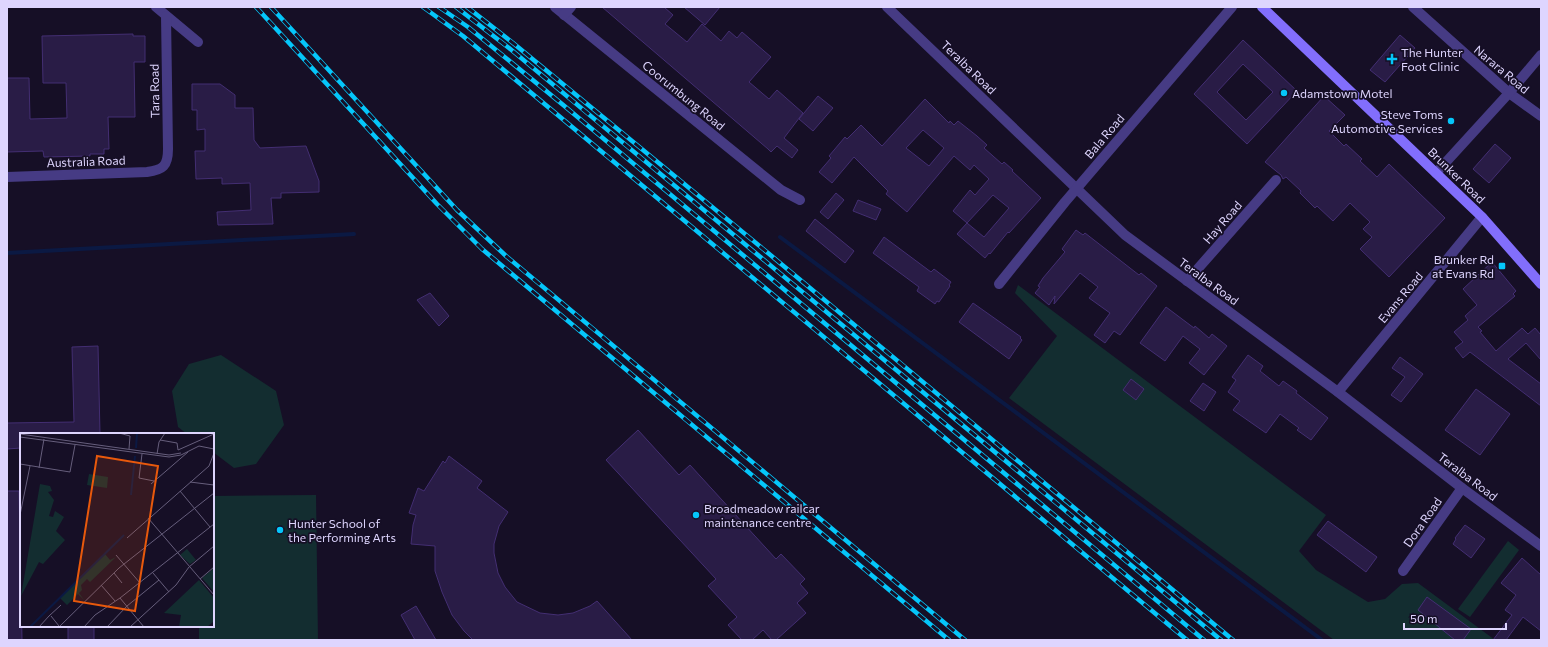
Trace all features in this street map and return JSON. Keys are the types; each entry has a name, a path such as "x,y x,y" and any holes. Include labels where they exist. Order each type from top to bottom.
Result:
{"main road":[{"name":"Brunker Road","path":"1262,7 1482,217 1541,284"}],"street":[{"path":"156,7 198,42"},
{"name":"Coorumbung Road","path":"555,7 567,11 781,190 800,200"},
{"name":"Teralba Road","path":"887,7 1125,235 1338,392 1462,488 1541,546"},
{"name":"Bala Road","path":"999,284 1077,188 1232,7"},
{"name":"Narara Road","path":"1412,7 1509,93 1541,116"},
{"name":"Tara Road","path":"164,165 168,159 166,16"},
{"path":"1436,173 1509,93 1541,55"},
{"name":"Australia Road","path":"7,177 147,172 158,170 164,165"},
{"name":"Hay Road","path":"1187,281 1276,180"},
{"name":"Evans Road","path":"1338,392 1482,217"},
{"name":"Dora Road","path":"1403,571 1462,488"}],"green space":[{"path":"1018,285 1326,515 1299,551 1316,570 1368,602 1385,599 1402,584 1418,583 1495,640 1334,640 1009,398 1057,336 1015,293"},
{"path":"221,355 276,391 284,425 256,464 234,468 214,453 214,433 186,433 178,427 172,391 189,364"},
{"path":"316,495 318,640 199,640 199,627 214,627 214,496"},
{"path":"1508,541 1519,550 1470,617 1458,609"}],"building":[{"path":"602,7 664,7 673,15 665,24 687,42 702,24 721,41 729,31 737,38 742,32 771,57 749,82 769,99 777,90 803,113 784,138 798,150 792,158 777,146 771,152"},
{"path":"684,7 720,7 705,25"},
{"path":"133,34 133,36 145,36 145,62 134,62 135,117 108,117 109,149 104,149 104,154 90,154 90,156 44,157 43,151 7,152 7,78 29,78 30,119 67,118 66,83 43,83 42,36"},
{"name":"The Hunter Foot Clinic","path":"1400,35 1415,48 1385,82 1370,70"},
{"name":"Adamstown Motel","path":"1243,40 1297,91 1247,144 1194,94","holes":["1243,64 1273,92 1246,120 1217,92"]},
{"path":"192,84 220,84 235,95 235,108 253,108 254,140 260,148 306,146 319,181 319,192 281,193 281,198 271,198 273,224 218,225 217,212 251,210 250,183 222,184 222,178 196,179 195,151 205,151 205,129 197,130 197,110 192,110"},
{"path":"818,96 833,108 813,131 799,119"},
{"path":"1324,96 1345,115 1329,131 1344,146 1346,144 1362,159 1360,161 1377,177 1389,164 1445,218 1389,277 1360,249 1372,237 1363,229 1370,222 1350,203 1333,221 1317,206 1315,208 1300,193 1301,191 1286,177 1283,179 1281,175 1265,162"},
{"path":"925,99 949,123 950,121 954,125 958,121 977,136 987,145 984,148 1002,164 1004,162 1041,198 985,258 957,234 967,223 953,211 970,190 975,195 989,179 974,165 970,170 954,156 907,212 886,194 888,191 854,157 832,183 819,172 831,158 829,156 845,137 847,139 861,125 882,146","holes":["923,130 944,148 929,166 906,148","993,195 1009,208 984,237 967,223"]},
{"path":"1495,144 1511,158 1489,183 1473,169"},
{"path":"836,193 844,200 828,219 820,212"},
{"path":"858,200 881,209 876,220 853,211"},
{"path":"815,219 854,251 845,263 806,231"},
{"path":"1076,230 1083,235 1085,233 1139,275 1141,273 1157,286 1120,335 1114,331 1105,343 1094,335 1110,313 1089,298 1098,287 1080,273 1054,304 1055,296 1049,305 1035,293 1040,287 1038,286 1043,278 1065,252 1062,249"},
{"path":"884,237 931,272 934,269 951,282 949,285 950,286 939,302 937,301 935,304 917,291 919,287 873,253"},
{"path":"1492,262 1516,291 1513,294 1515,296 1478,327 1482,331 1480,332 1496,351 1522,328 1528,334 1535,328 1541,335 1541,360 1526,343 1508,359 1541,384 1541,406 1470,352 1463,358 1455,348 1463,342 1454,332 1468,320 1465,316 1477,305 1463,289"},
{"path":"430,293 449,316 439,326 417,300"},
{"path":"973,303 1021,337 1020,338 1022,340 1009,359 959,322"},
{"path":"1166,307 1194,328 1195,326 1209,338 1212,334 1227,346 1204,375 1189,363 1200,349 1183,336 1165,361 1140,343"},
{"path":"98,346 100,433 20,433 20,448 7,449 7,423 74,422 72,347"},
{"path":"1248,355 1263,366 1260,371 1279,386 1283,381 1328,418 1311,440 1297,430 1299,428 1280,414 1266,433 1233,410 1240,401 1228,392 1236,380 1232,377"},
{"path":"1400,357 1423,374 1401,402 1391,395 1405,377 1392,368"},
{"path":"1131,379 1144,389 1136,400 1123,390"},
{"path":"1203,383 1216,392 1204,411 1190,401"},
{"path":"1476,389 1510,414 1480,455 1445,430"},
{"name":"Broadmeadow railcar maintenance centre","path":"638,430 679,475 690,465 776,559 781,554 805,579 800,584 808,593 797,603 806,613 776,640 772,640 763,630 752,640 742,640 728,625 737,617 708,586 716,579 606,460"},
{"path":"449,456 482,481 477,488 508,512 499,526 494,544 494,553 498,573 505,587 517,602 540,613 558,615 573,613 590,606 597,601 632,640 473,640 464,631 452,615 442,592 435,571 435,546 411,544 413,525 416,515 409,513 418,488 424,491 443,461 445,463"},
{"path":"7,491 19,491 20,627 22,627 22,640 7,640"},
{"path":"1328,521 1377,557 1366,572 1317,535"},
{"path":"1465,525 1485,539 1471,558 1453,544 1456,539 1455,538"},
{"path":"1522,558 1541,575 1541,631 1523,617 1506,640 1493,640 1512,615 1505,610 1516,595 1501,583"},
{"path":"1427,597 1471,629 1463,640 1455,640 1418,610"},
{"path":"416,606 436,640 415,640 401,615"},
{"path":"68,627 94,627 94,640 68,640"}],"waterway":[{"path":"7,253 354,234"},
{"path":"780,237 1322,640"}],"railway":[{"path":"256,7 437,204 482,249 949,640"},
{"path":"271,7 457,210 506,256 965,640"},
{"path":"423,7 463,36 1187,640"},
{"path":"439,7 468,27 562,104 1204,640"},
{"path":"456,7 509,48 1221,640"},
{"path":"467,7 513,43 768,253 1233,640"}],"place":[{"name":"The Hunter Foot Clinic","path":"1392,59"},
{"name":"Adamstown Motel","path":"1284,93"},
{"name":"Steve Toms Automotive Services","path":"1451,121"},
{"name":"Brunker Rd at Evans Rd","path":"1502,266"},
{"name":"Broadmeadow railcar maintenance centre","path":"696,515"},
{"name":"Hunter School of the Performing Arts","path":"280,530"}]}
